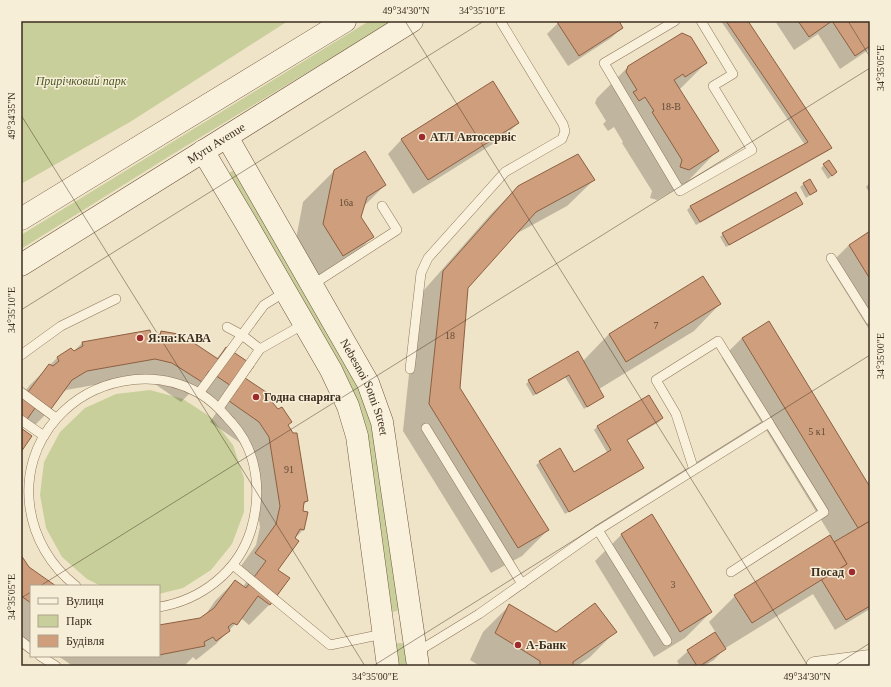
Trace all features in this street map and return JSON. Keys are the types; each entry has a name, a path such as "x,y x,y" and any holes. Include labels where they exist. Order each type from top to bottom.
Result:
{"street":[{"path":"21,219 345,21"},
{"name":"Myru Avenue","path":"21,265 412,21"},
{"name":"Nebesnoi Sotni Street","path":"227,137 368,383 382,422 418,659"},
{"name":"Nebesnoi Sotni Street","path":"203,152 331,370 348,406 357,436 388,666"},
{"path":"383,634 414,630"},
{"path":"815,666 870,659"}],"lane":[{"path":"410,369 421,273 428,258 500,177 510,168 562,139 565,131 563,124 500,21"},
{"path":"675,21 604,63 680,191 752,150 713,86 733,74 701,21"},
{"path":"312,285 397,230 382,206"},
{"path":"831,258 870,320"},
{"path":"199,393 264,305 286,292"},
{"path":"21,355 61,326 116,299"},
{"path":"219,408 260,349 304,324"},
{"path":"227,327 242,335 260,349"},
{"path":"694,470 676,414 656,380 718,341 824,512 731,572"},
{"path":"75,585 50,561 39,542 32,521 29,500 29,478 34,456 44,436 56,418 72,403 91,392 111,384 132,379 154,380 176,384 199,393 219,408 239,431 252,457 257,485 256,513 248,540 233,565 220,578 206,590 190,599 172,605 160,607"},
{"path":"21,392 56,418"},
{"path":"21,420 44,436"},
{"path":"418,659 598,530 769,423"},
{"path":"426,428 522,584"},
{"path":"598,530 667,641"},
{"path":"233,565 330,646 383,634"},
{"path":"21,641 30,648"},
{"path":"42,657 56,666"}],"green space":[{"name":"Прирічковий парк","path":"21,21 288,21 130,122 21,184"},
{"path":"369,21 392,21 173,154 21,249 21,235"},
{"path":"232,171 238,171 369,407 401,608 397,611 392,612 389,608 366,441 228,174"},
{"path":"150,390 183,399 212,418 233,445 244,478 244,512 232,544 211,570 183,588 160,594 160,585 99,585 87,579 62,557 46,528 40,495 44,462 60,432 85,408 116,394"},
{"path":"398,643 403,643 407,648 409,666 397,666 394,649"}],"building":[{"path":"619,21 623,28 579,56 557,22"},
{"path":"726,21 748,21 832,148 700,222 690,206 808,142"},
{"path":"798,21 832,21 809,37"},
{"path":"832,21 870,21 870,46 855,56"},
{"path":"682,33 691,37 707,63 685,77 683,74 674,80 719,151 689,170 680,167 682,160 652,112 654,111 645,97 639,101 633,92 637,90 626,72 628,66"},
{"path":"493,81 519,123 428,180 401,139"},
{"path":"365,151 386,185 367,197 361,217 374,237 343,256 323,224 334,170"},
{"path":"578,154 595,180 536,212 468,288 460,388 549,530 518,548 429,404 443,271 518,186"},
{"path":"829,160 837,172 832,176 823,164"},
{"path":"810,179 817,191 810,195 803,183"},
{"path":"796,192 803,204 729,245 722,233"},
{"path":"870,231 870,279 849,245"},
{"path":"703,276 721,304 626,362 609,334"},
{"path":"769,321 870,487 870,521 858,528 742,338"},
{"path":"150,330 151,334 160,335 161,331 178,334 177,339 186,342 188,339 218,359 226,347 254,366 245,378 275,398 272,402 278,409 282,407 292,422 288,425 293,433 297,433 308,501 304,502 303,511 308,512 304,530 300,529 295,538 299,541 278,570 290,578 270,605 258,596 237,625 233,623 228,627 230,631 216,641 213,637 204,642 205,646 160,655 160,625 200,618 214,608 235,580 246,588 266,561 255,553 276,524 280,506 269,437 259,422 229,401 237,390 209,371 202,382 172,363 155,359 87,371 72,380 51,409 40,401 21,428 21,387 28,392 49,364 53,366 59,361 57,357 71,348 74,351 83,346 82,342"},
{"path":"578,351 604,397 587,407 569,375 536,394 528,380"},
{"path":"649,395 663,418 627,440 644,468 569,512 539,461 560,448 574,472 611,450 597,426"},
{"path":"21,428 32,436 21,452"},
{"path":"652,514 712,612 680,632 621,534"},
{"name":"Посад","path":"870,521 870,606 846,620 821,579 847,564 834,542"},
{"path":"830,535 847,564 752,623 734,595"},
{"path":"21,555 29,567 55,585 30,585 30,602 21,596"},
{"path":"595,603 617,632 573,662 573,666 540,666 540,661 495,633 509,604 556,632"},
{"path":"715,632 726,649 700,666 697,666 687,650"}],"place":[{"name":"АТЛ Автосервіс","path":"422,137"},
{"name":"Я:на:КАВА","path":"140,338"},
{"name":"Годна снаряга","path":"256,397"},
{"name":"Посад","path":"852,572"},
{"name":"А-Банк","path":"518,645"}]}
